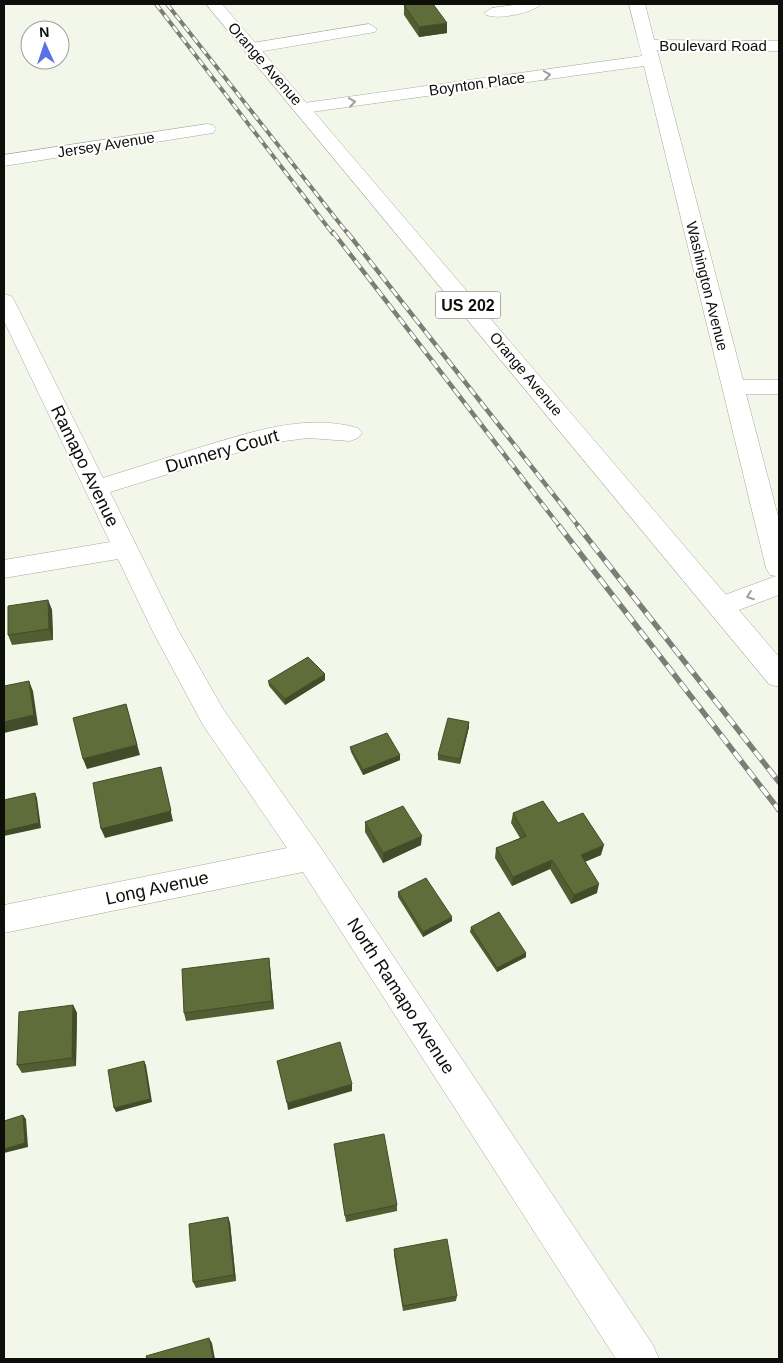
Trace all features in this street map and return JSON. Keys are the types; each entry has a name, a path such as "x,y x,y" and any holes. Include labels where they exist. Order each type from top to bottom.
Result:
{"street":[{"name":"Orange Avenue","path":"214,4 304,108 779,676"},
{"path":"492,13 526,8 533,4"},
{"name":"Washington Avenue","path":"637,4 779,568"},
{"path":"252,48 369,29"},
{"name":"Boulevard Road","path":"649,53 779,46"},
{"name":"Boynton Place","path":"304,108 649,53"},
{"name":"Jersey Avenue","path":"4,161 207,129"},
{"name":"Ramapo Avenue","path":"4,300 15,347 97,488 124,549 166,632"},
{"path":"732,387 779,387"},
{"name":"Dunnery Court","path":"97,488 267,436 308,430 350,433"},
{"path":"4,569 124,549"},
{"path":"720,606 779,585"},
{"name":"North Ramapo Avenue","path":"166,632 213,716 310,857 638,1359"},
{"name":"Long Avenue","path":"4,919 310,857"}],"building":[{"path":"433,4 447,23 419,27 404,5"},
{"path":"48,600 49,629 8,635 8,606"},
{"path":"308,657 325,674 285,699 268,681"},
{"path":"29,681 34,715 4,722 4,686"},
{"path":"126,704 137,745 83,759 73,718"},
{"path":"448,718 469,722 460,759 438,755"},
{"path":"387,733 400,755 363,770 350,747"},
{"path":"161,767 171,811 101,829 93,783"},
{"path":"35,793 39,823 4,831 4,800"},
{"path":"543,801 558,823 583,813 604,845 581,855 599,884 574,895 552,860 513,877 496,848 526,836 513,813"},
{"path":"403,806 422,836 383,853 365,822"},
{"path":"426,878 452,917 423,932 398,892"},
{"path":"499,912 526,953 497,968 471,927"},
{"path":"269,958 272,1001 184,1013 182,969"},
{"path":"73,1005 72,1058 17,1065 19,1012"},
{"path":"340,1042 352,1084 287,1103 277,1061"},
{"path":"144,1061 150,1099 114,1108 108,1070"},
{"path":"23,1115 25,1143 4,1149 4,1121"},
{"path":"384,1134 397,1205 345,1216 334,1144"},
{"path":"228,1217 234,1275 193,1282 189,1224"},
{"path":"447,1239 457,1296 403,1306 394,1249"},
{"path":"209,1338 213,1359 147,1359 146,1356"}],"railway":[{"path":"156,4 333,234"},
{"path":"167,4 348,234"},
{"path":"333,232 560,527"},
{"path":"347,232 579,527"},
{"path":"559,526 779,810"},
{"path":"578,526 779,782"}]}
